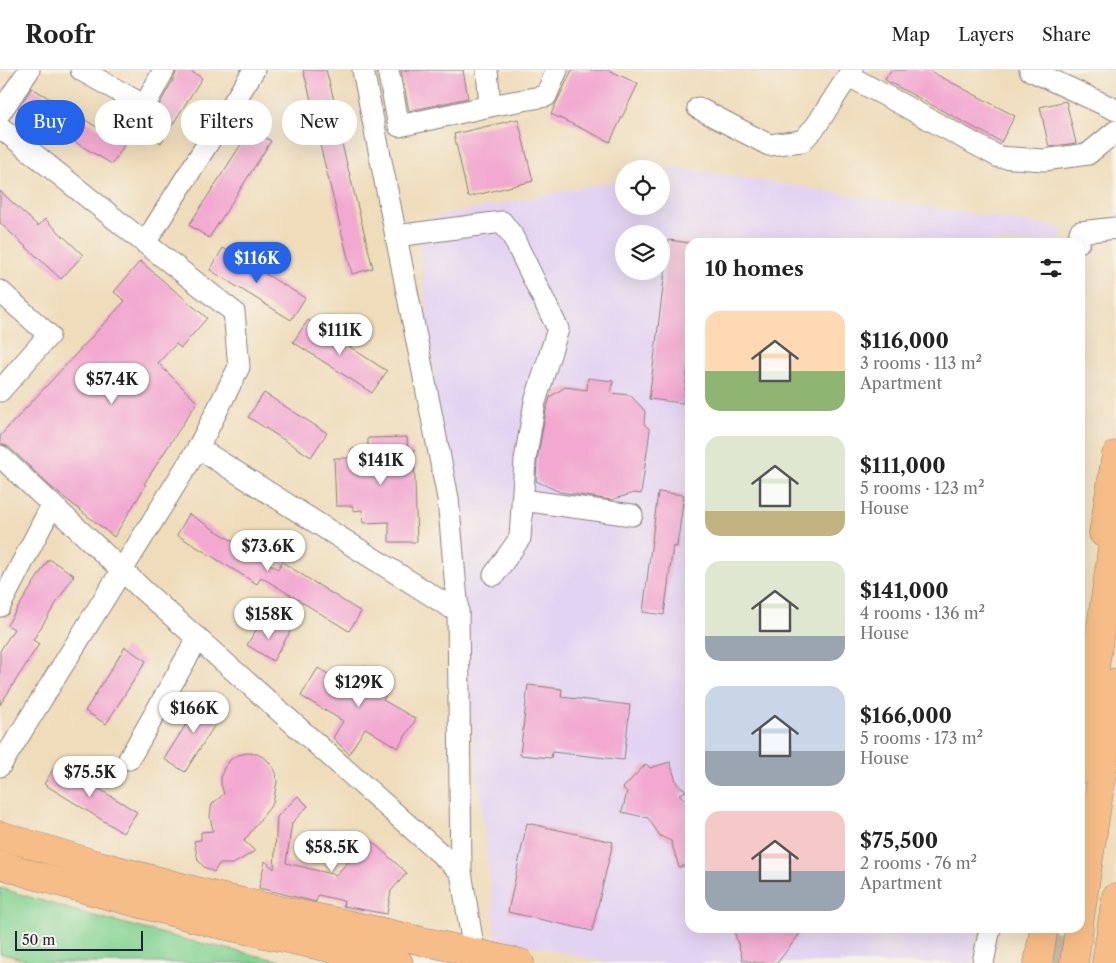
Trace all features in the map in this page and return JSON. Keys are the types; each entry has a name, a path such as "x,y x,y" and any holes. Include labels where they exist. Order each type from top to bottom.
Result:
{"main road":[{"path":"1085,649 1116,455"},
{"path":"1085,736 1116,515"},
{"path":"1085,803 1116,613"},
{"path":"1085,884 1116,682"},
{"path":"0,835 95,864 219,897 351,925 474,958 520,963"},
{"path":"0,864 30,874 213,923 399,963"},
{"path":"1106,963 1116,897"},
{"path":"1038,963 1043,933"},
{"path":"1074,963 1077,933"}],"street":[{"path":"0,113 29,70"},
{"path":"80,70 134,100"},
{"path":"148,100 164,70"},
{"path":"145,243 254,70"},
{"path":"363,70 448,498 458,612 461,872 474,958"},
{"path":"388,70 399,126 546,96 557,70"},
{"path":"487,70 490,106"},
{"path":"1030,70 1116,110"},
{"path":"698,108 769,146 802,142 816,126 850,73 999,157 1044,160 1088,154 1116,131"},
{"path":"0,127 234,312 239,367 198,448 0,766"},
{"path":"396,236 502,222 512,235 558,329 535,402 525,460 520,538 494,575"},
{"path":"1079,238 1080,232 1116,228"},
{"path":"0,291 49,335 0,391"},
{"path":"198,448 458,612"},
{"path":"0,456 122,570 461,872"},
{"path":"522,500 632,515"},
{"path":"0,606 52,505"},
{"path":"129,759 198,638"},
{"path":"983,963 989,933"}],"shaded area":[{"path":"679,168 1062,228 1061,238 685,238 685,933 978,933 973,963 609,963 496,937 417,221 615,181 615,215 670,215 670,170"}],"green space":[{"path":"0,888 75,911 187,940 290,963 36,963 0,953"}],"building":[{"path":"177,70 189,70 202,78 188,100 181,100 181,111 171,127 171,100 162,100"},
{"path":"303,70 326,70 334,100 311,100"},
{"path":"401,70 463,70 468,98 409,111"},
{"path":"572,70 609,70 638,84 610,142 551,114"},
{"path":"891,70 928,70 1015,116 1001,142 885,80"},
{"path":"32,88 52,100 24,100"},
{"path":"1066,101 1076,143 1049,147 1040,107"},
{"path":"518,119 533,181 468,197 454,134"},
{"path":"85,120 95,126 95,145 124,145 112,164 80,145 85,145"},
{"path":"241,145 268,145 209,238 189,225"},
{"path":"320,145 342,145 373,268 352,274"},
{"path":"0,191 38,226 45,219 83,255 61,279 0,223"},
{"path":"670,240 685,242 685,388 683,403 649,399 664,280 670,280"},
{"path":"223,248 305,298 291,320 210,270"},
{"path":"140,261 207,318 181,348 176,344 158,363 197,402 144,484 146,485 114,537 51,487 9,447 2,444 0,436 125,301 114,292"},
{"path":"308,320 387,371 372,393 293,342"},
{"path":"588,378 613,381 611,393 630,395 645,411 644,424 650,430 641,494 634,493 611,500 560,492 536,481 537,461 550,397 565,387 587,390"},
{"path":"264,393 327,433 311,457 248,417"},
{"path":"407,437 408,450 414,450 417,542 389,542 389,522 363,523 362,510 353,511 353,506 336,506 334,458 351,458 351,449 368,449 368,438"},
{"path":"658,492 684,495 677,547 673,546 664,615 643,612"},
{"path":"189,514 278,569 282,562 361,612 349,631 261,577 257,584 177,535"},
{"path":"49,559 74,575 33,640 39,644 0,705 0,651 14,629 7,625"},
{"path":"276,621 291,630 273,661 247,645 259,625 269,631"},
{"path":"125,647 146,661 106,724 85,711"},
{"path":"365,666 387,679 381,689 388,693 383,700 416,719 398,748 365,728 349,754 333,738 343,721 301,696 318,668 351,688"},
{"path":"528,685 562,689 561,697 630,705 624,760 552,752 551,758 520,755"},
{"path":"204,696 225,709 185,772 164,759"},
{"path":"247,753 257,754 265,758 272,765 276,773 277,782 273,803 244,841 255,851 233,864 219,864 214,872 204,867 198,860 194,841 201,840 201,832 213,831 210,816 211,809 212,804 224,794 221,776 224,768 230,760 238,755"},
{"path":"670,762 677,784 685,790 685,792 679,794 685,800 685,865 679,867 671,841 660,836 648,818 622,812 627,792 623,788 646,764 650,768"},
{"path":"57,763 137,812 123,833 44,784"},
{"path":"298,796 308,806 292,823 286,863 336,875 369,839 407,873 391,891 387,914 343,906 344,901 318,895 316,902 259,888 265,861 274,869 277,817"},
{"path":"527,823 613,842 592,931 508,912"},
{"path":"735,933 797,933 799,935 777,963 757,963 743,960"}],"tunnel":[{"path":"1055,963 1059,933"}]}
